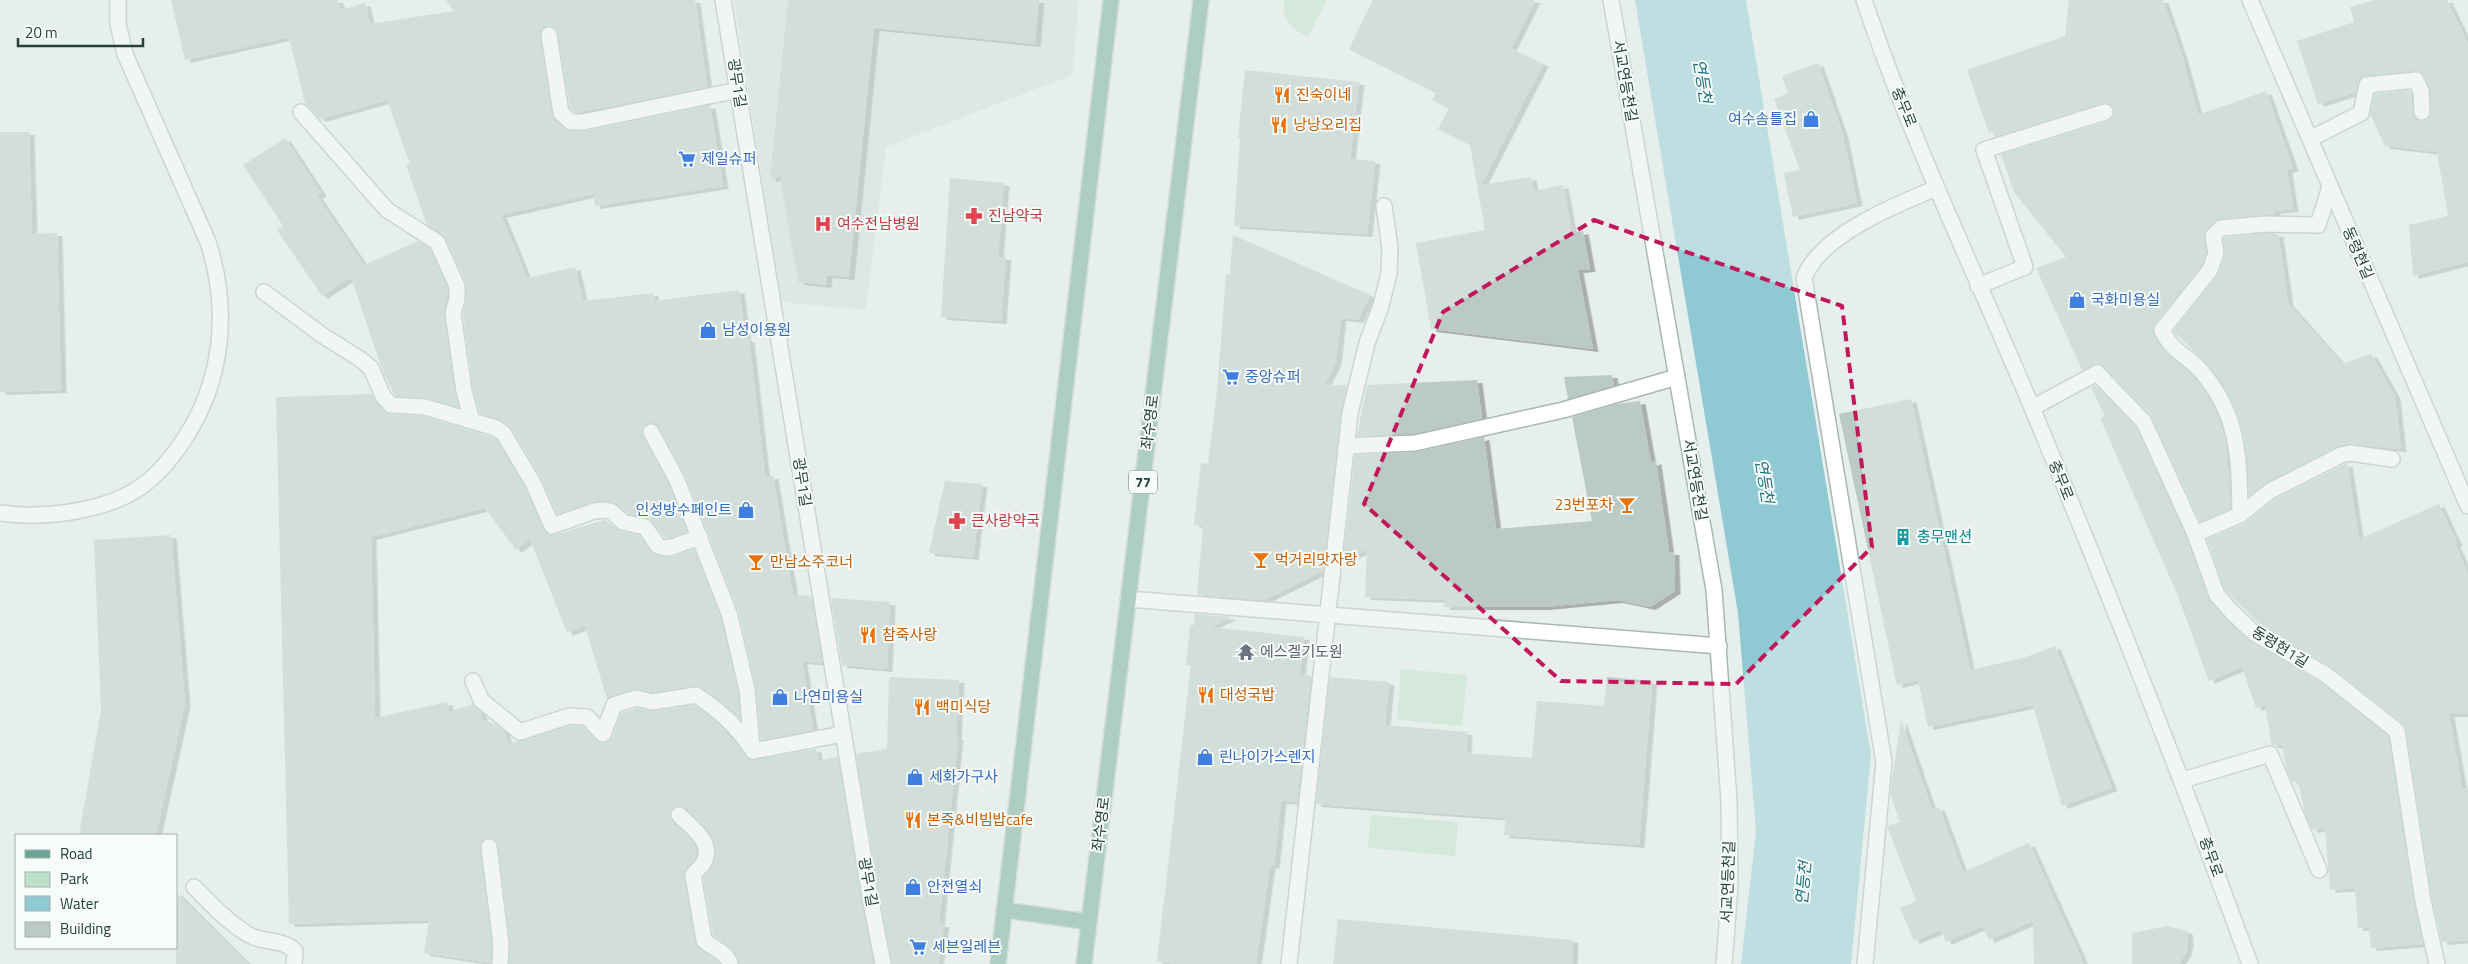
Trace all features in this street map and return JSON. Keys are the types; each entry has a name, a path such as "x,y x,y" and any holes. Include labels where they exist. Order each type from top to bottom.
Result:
{"main road":[{"path":"998,964 1110,0"},
{"name":"좌수영로","path":"1084,964 1201,0"},
{"path":"1004,910 1089,922"}],"street":[{"path":"0,513 17,515 76,510 105,505 139,488 169,462 192,428 207,396 215,372 220,335 216,266 208,242 125,54 118,24 118,0"},
{"name":"광무1길","path":"723,0 843,734 883,964"},
{"name":"서교연등천길","path":"1611,0 1714,590 1729,801 1730,886 1724,964"},
{"name":"충무로","path":"1864,0 1878,43 1978,286 2032,408 2183,780 2250,964"},
{"name":"동령현길","path":"2250,0 2468,506"},
{"path":"549,35 560,113 571,122 583,122 738,90"},
{"path":"2310,139 2361,113 2367,86 2416,80 2421,91 2422,112"},
{"path":"301,112 387,210 437,242 457,286 458,299 453,313 464,391 472,421"},
{"path":"1978,286 2025,266 1984,150 2105,112"},
{"path":"2240,515 2237,443 2231,419 2219,393 2199,369 2168,343 2162,330 2210,270 2216,253 2213,236 2221,228 2266,224 2318,225 2330,187"},
{"path":"1865,964 1884,762 1804,278 1815,258 1856,227 1909,199 1938,188"},
{"path":"1288,964 1350,413 1367,343 1381,306 1389,274 1390,248 1384,206"},
{"path":"264,292 322,335 360,358 371,368 383,396 391,405 424,407 496,428 504,434 533,483 552,526 594,511 605,510 612,512 623,522 645,527 658,546 669,548 700,537"},
{"name":"동령현1길","path":"2032,408 2097,373 2144,422 2196,534 2217,595 2254,633 2325,674 2396,731 2423,901 2437,964"},
{"path":"1346,446 1415,443 1563,410 1677,377"},
{"path":"651,432 677,480 730,616 747,690 753,751"},
{"path":"2196,534 2240,515 2270,491 2342,455 2350,453 2392,459"},
{"path":"1128,599 1719,646"},
{"path":"473,681 481,700 520,732 569,716 587,717 603,734 614,705 636,698 652,702 696,695 723,715 740,731 753,751"},
{"path":"753,751 843,734"},
{"path":"2183,780 2270,754 2319,870"},
{"path":"679,815 700,835 705,845 704,863 693,875 704,940 709,946 724,953 730,964"},
{"path":"489,847 501,944 500,964"},
{"path":"194,887 222,915 252,936 288,944 295,951 294,964"}],"highlighted area":[{"path":"1594,220 1842,306 1872,547 1736,684 1561,681 1364,504 1443,312"}],"shaded area":[{"name":"여수전남병원","path":"734,0 1079,0 1072,75 886,147 866,310 781,302"}],"green space":[{"path":"1284,0 1327,0 1308,36 1297,31 1286,18"},
{"path":"1401,669 1467,675 1462,726 1397,720"},
{"path":"1371,815 1458,822 1455,856 1368,848"}],"water":[{"name":"연등천","path":"1635,0 1746,0 1871,755 1851,964 1741,964 1756,831 1738,613"}],"building":[{"path":"171,0 338,0 340,10 365,3 370,24 454,11 446,0 695,0 707,87 575,113 570,108 557,30 547,26 540,31 540,36 552,114 565,129 585,131 710,105 723,186 595,206 593,194 501,215 527,278 575,267 583,301 653,293 654,301 739,290 746,339 749,339 765,477 773,476 793,595 811,596 822,663 802,661 813,730 761,740 756,688 739,613 686,477 656,424 646,424 642,431 643,436 668,484 687,532 668,538 664,537 648,518 627,513 618,505 608,501 591,502 557,514 541,478 512,429 499,419 480,413 473,389 463,314 466,299 466,282 445,238 427,225 406,165 410,164 387,100 320,119 305,103 289,37 185,60"},
{"name":"여수전남병원","path":"788,0 1039,0 1035,44 874,28 849,277 827,275 826,285 798,282 780,177 770,179"},
{"path":"1373,0 1535,0 1511,48 1543,64 1481,185 1531,177 1534,191 1563,185 1572,233 1583,231 1590,269 1578,270 1593,349 1431,329 1416,243 1485,230 1470,145 1438,129 1449,108 1432,100 1436,93 1349,49"},
{"path":"2069,0 2163,0 2183,59 2198,115 2266,91 2293,168 2287,170 2293,209 2274,211 2275,215 2214,221 2204,234 2206,252 2202,265 2153,329 2163,349 2189,372 2206,393 2215,409 2226,441 2231,509 2200,522 2151,416 2103,366 2093,365 2082,370 2036,268 2066,257 2014,192 2001,154 2108,121 2114,114 2114,109 2108,103 2102,103 1995,137 1994,131 1989,133 1967,70 2065,36"},
{"path":"2374,0 2447,0 2468,44 2468,262 2413,276 2409,225 2448,216 2437,152 2385,146 2370,114 2375,94 2410,90 2414,117 2418,120 2427,120 2431,112 2430,91 2425,76 2415,71 2366,76 2360,78 2356,92 2318,104 2297,41 2354,22 2350,7"},
{"path":"1818,63 1843,135 1857,203 1793,217 1784,173 1800,170 1774,99 1788,93 1782,76"},
{"path":"1245,70 1359,82 1350,159 1375,161 1367,234 1234,226 1240,138 1238,138"},
{"path":"0,132 29,132 32,234 57,233 61,390 0,392"},
{"path":"285,138 321,193 317,196 364,265 418,241 430,248 448,288 444,314 459,407 427,398 395,396 382,369 351,277 322,296 277,230 283,226 243,165"},
{"path":"950,178 1004,183 998,257 1006,257 1001,321 941,317"},
{"path":"2265,233 2278,234 2288,303 2342,364 2371,354 2395,396 2401,449 2351,444 2339,446 2266,483 2249,496 2244,437 2232,401 2208,365 2173,331 2219,273 2225,256 2223,239 2225,237"},
{"path":"1233,235 1370,295 1358,320 1341,318 1336,362 1324,386 1347,385 1341,412 1323,571 1264,600 1197,595 1203,526 1194,525 1201,463 1208,464 1217,391 1226,274 1230,275"},
{"path":"1612,375 1614,386 1568,399 1564,377"},
{"path":"1477,380 1482,419 1414,434 1357,436 1367,385"},
{"path":"2095,385 2136,427 2186,538 2210,601 2248,640 2320,682 2388,736 2414,902 2423,944 2371,948 2369,927 2358,928 2355,888 2330,890 2325,828 2312,830 2305,813 2298,781 2292,782 2286,768 2282,746 2272,745 2265,705 2256,708 2242,667 2209,681 2178,596 2100,418 2105,416 2091,387"},
{"path":"372,394 376,402 387,414 423,416 497,440 525,487 547,534 555,535 604,520 620,531 639,535 650,551 656,555 672,557 694,549 721,619 738,691 740,719 710,693 695,686 652,692 634,689 607,699 585,626 567,633 530,539 516,550 485,508 371,537 375,718 447,702 449,712 473,704 480,711 483,720 495,724 504,731 508,744 570,725 583,726 597,741 604,743 612,738 621,713 636,708 653,711 694,705 721,727 750,760 816,749 818,761 838,757 873,964 739,964 732,949 713,935 703,878 711,868 715,858 712,838 701,823 681,806 672,809 670,817 692,841 697,850 695,858 686,869 684,876 695,942 701,950 720,964 509,964 510,943 498,846 496,841 488,838 483,840 480,848 492,944 491,963 424,953 429,920 289,924 276,397"},
{"name":"충무맨션","path":"1911,399 1970,670 2023,658 2055,646 2112,788 2062,806 2033,705 1928,727 1918,680 1897,685 1839,414"},
{"path":"1640,401 1651,463 1656,461 1669,552 1674,552 1675,591 1650,607 1618,600 1544,607 1444,607 1444,600 1365,597 1367,549 1343,561 1355,455 1417,452 1484,437 1496,529 1592,521 1572,417 1617,404"},
{"path":"2347,463 2359,539 2439,504 2457,543 2455,544 2468,574 2468,714 2449,714 2462,788 2468,788 2468,940 2442,942 2432,899 2406,730 2403,724 2331,667 2260,625 2225,590 2207,539 2244,524 2275,499"},
{"path":"945,481 982,484 973,557 929,553"},
{"path":"171,535 185,704 156,834 79,834 101,710 94,540"},
{"path":"831,598 890,602 887,669 842,665"},
{"path":"1195,614 1231,617 1210,627 1304,637 1300,675 1311,676 1297,802 1281,801 1274,866 1270,865 1256,964 1177,964 1157,961 1191,665 1186,665 1190,625 1194,625"},
{"path":"889,677 959,680 956,737 958,737 939,924 944,924 938,964 892,964 879,894 856,754 887,749"},
{"path":"1330,677 1389,682 1385,725 1467,732 1466,753 1532,758 1537,701 1604,706 1607,677 1652,681 1639,845 1504,835 1506,818 1316,804"},
{"path":"1901,720 1932,810 1939,807 1963,872 2029,843 2084,964 2034,964 2033,921 1989,940 1983,926 1946,942 1941,930 1914,941 1900,908 1916,901 1887,826 1900,822 1890,794"},
{"path":"178,894 248,964 176,964 176,949 178,949"},
{"path":"1338,919 1573,940 1572,964 1333,964"},
{"path":"2167,926 2187,931 2188,943 2186,953 2178,964 2132,964 2132,933"}],"place":[{"name":"진숙이네","path":"1282,95"},
{"name":"여수솜틀집","path":"1811,119"},
{"name":"낭낭오리집","path":"1279,125"},
{"name":"제일슈퍼","path":"687,159"},
{"name":"진남약국","path":"974,216"},
{"name":"여수전남병원","path":"823,224"},
{"name":"국화미용실","path":"2077,300"},
{"name":"남성이용원","path":"708,330"},
{"name":"중앙슈퍼","path":"1231,377"},
{"name":"23번포차","path":"1627,505"},
{"name":"인성방수페인트","path":"746,510"},
{"name":"큰사랑약국","path":"957,521"},
{"name":"충무맨션","path":"1903,537"},
{"name":"먹거리맛자랑","path":"1261,560"},
{"name":"만남소주코너","path":"756,562"},
{"name":"참죽사랑","path":"868,635"},
{"name":"에스겔기도원","path":"1246,652"},
{"name":"대성국밥","path":"1206,695"},
{"name":"나연미용실","path":"780,697"},
{"name":"백미식당","path":"922,707"},
{"name":"린나이가스렌지","path":"1205,757"},
{"name":"세화가구사","path":"915,777"},
{"name":"본죽&비빔밥cafe","path":"913,820"},
{"name":"안전열쇠","path":"913,887"},
{"name":"세븐일레븐","path":"918,947"}]}
